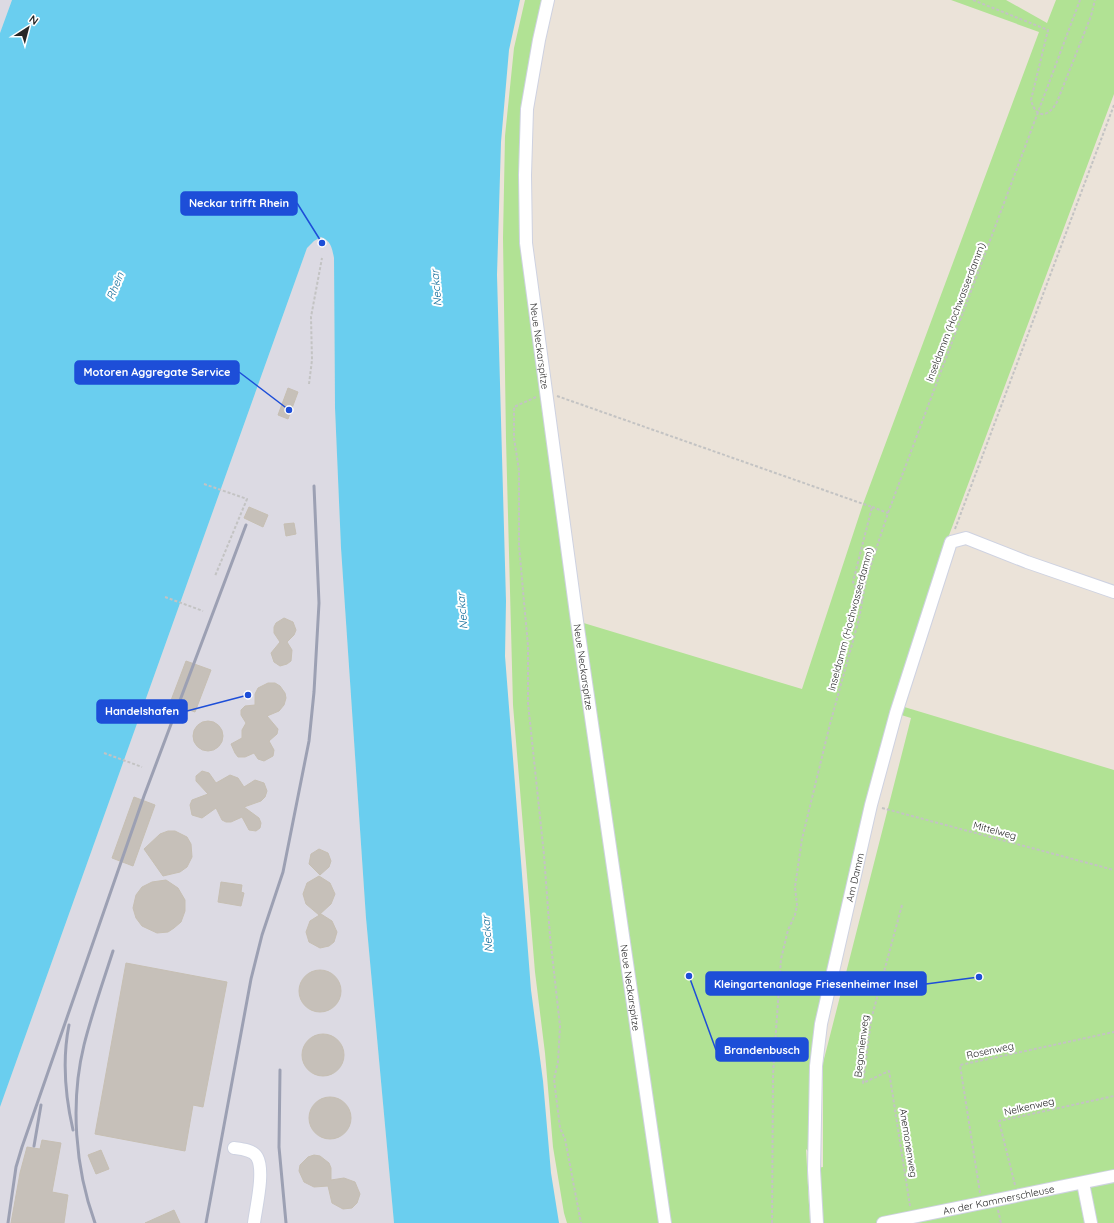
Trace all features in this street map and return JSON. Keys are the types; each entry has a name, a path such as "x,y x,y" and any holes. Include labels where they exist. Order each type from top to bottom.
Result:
{"street":[{"name":"Neue Neckarspitze","path":"548,0 539,40 527,109 524,175 526,243 577,621 665,1223"},
{"path":"950,542 966,538 1114,592"},
{"name":"Am Damm","path":"816,1223 814,1170 816,1066 821,1024 872,805 896,713 950,542"},
{"path":"234,1148 250,1151 257,1157 259,1169 259,1194 254,1223"},
{"name":"An der Kammerschleuse","path":"883,1223 1114,1176"},
{"path":"1083,1183 1092,1223"}],"path":[{"path":"973,0 1048,30 1031,100 1033,108 1038,113 1046,115 1052,112 1057,102 1091,16 1095,0"},
{"name":"Inseldamm (Hochwasserdamm)","path":"772,1223 773,1074 781,959 788,930 795,915 797,905 795,887 802,838 862,602 866,580 888,513 1080,0"},
{"path":"950,542 1114,105"},
{"path":"309,384 312,360 311,317 322,258"},
{"path":"581,1223 565,1140 560,1128 554,1079 558,1062 560,1026 528,702 528,646 519,546 519,470 514,438 514,407 546,392 888,513"},
{"path":"204,484 247,499 215,576"},
{"path":"862,602 853,582 872,507"},
{"path":"165,597 202,611"},
{"path":"104,753 142,767"},
{"name":"Mittelweg","path":"872,805 1114,870"},
{"name":"Begonienweg","path":"889,1071 863,1083 871,1020 902,905"},
{"path":"831,977 880,986"},
{"name":"Rosenweg","path":"981,1203 960,1065 1114,1032"},
{"name":"Anemonenweg","path":"889,1071 912,1217"},
{"name":"Nelkenweg","path":"1018,1196 999,1121 1114,1096"}],"shaded area":[{"path":"0,0 12,0 0,33"},
{"path":"321,237 327,240 332,247 334,258 335,408 341,548 366,918 394,1223 0,1223 0,1107 307,248"}],"green space":[{"path":"525,0 548,0 527,109 526,243 577,621 802,689 863,504 1039,32 951,0 1006,0 1047,23 1056,0 1114,0 1114,94 948,538 826,975 815,1028 811,1154 806,1149 810,1223 567,1223 564,1213 553,1147 545,1053 535,972 513,705 506,439 503,238 505,136 514,48"},
{"path":"901,706 1114,770 1114,1223 820,1223 817,1168 823,1167 823,1063 911,718 898,714"}],"water":[{"path":"12,0 520,0 509,50 501,142 497,275 506,601 505,656 531,990 543,1081 551,1173 559,1223 394,1223 366,918 341,548 335,408 334,258 332,248 329,243 321,237 307,248 0,1107 0,33"}],"building":[{"path":"288,388 298,392 288,419 278,415"},
{"path":"249,507 268,515 263,527 244,518"},
{"path":"294,523 296,534 286,536 284,524"},
{"path":"284,618 293,622 296,630 294,635 287,642 292,650 291,661 280,666 274,662 271,653 280,642 274,633 274,627 276,623"},
{"path":"186,661 211,670 195,712 170,703"},
{"path":"268,683 275,683 280,686 285,693 286,698 284,705 279,711 267,716 278,729 277,734 269,741 274,750 273,756 264,761 258,759 254,753 245,757 238,757 231,744 242,738 242,730 246,723 241,715 241,710 245,706 255,705 255,694 258,688"},
{"path":"208,721 219,725 223,736 219,747 208,751 197,747 193,736 197,725"},
{"path":"202,771 209,773 216,783 230,775 238,778 244,787 255,780 264,783 267,791 265,797 261,801 244,807 259,818 261,823 260,828 256,831 249,830 242,817 231,822 226,822 222,820 216,808 202,818 192,815 190,805 192,800 208,794 196,781 196,776"},
{"path":"134,797 155,805 133,866 112,858"},
{"path":"168,831 175,831 187,837 191,844 192,857 187,867 180,872 163,876 144,849 160,834"},
{"path":"319,849 328,853 331,861 329,867 320,875 309,864 311,854"},
{"path":"319,876 330,883 335,894 331,904 319,915 306,904 303,894 307,883"},
{"path":"166,880 178,888 185,900 185,911 181,922 174,928 168,932 157,933 142,926 136,918 133,908 136,895 142,887 152,882"},
{"path":"221,882 242,885 241,892 244,893 241,906 218,902"},
{"path":"321,914 332,921 337,932 334,942 329,946 320,948 309,942 306,932 310,921"},
{"path":"126,963 227,982 203,1107 193,1105 185,1151 95,1134"},
{"path":"316,970 324,970 332,973 338,979 341,991 338,1003 332,1009 324,1012 316,1012 308,1009 302,1003 299,995 299,987 302,979 308,973"},
{"path":"319,1034 327,1034 335,1037 341,1043 344,1055 341,1067 335,1073 327,1076 319,1076 311,1073 305,1067 302,1059 302,1051 305,1043 311,1037"},
{"path":"326,1097 334,1097 342,1100 348,1106 351,1118 348,1130 342,1136 334,1139 326,1139 318,1136 312,1130 309,1122 309,1114 312,1106 318,1100"},
{"path":"42,1140 61,1143 52,1192 68,1195 64,1223 11,1223 20,1173 27,1147 40,1149"},
{"path":"101,1150 109,1169 96,1174 88,1155"},
{"path":"314,1155 320,1156 329,1163 331,1168 331,1180 344,1178 355,1182 360,1194 357,1203 352,1208 343,1209 332,1203 328,1186 314,1187 304,1182 299,1171 300,1165 308,1157"},
{"path":"174,1210 180,1223 145,1223"}],"railway":[{"path":"206,1223 251,979 262,935 283,872 309,741 314,692 319,603 314,486"},
{"path":"8,1223 16,1167 22,1147 144,796 246,525"},
{"path":"95,1223 88,1202 79,1158 76,1112 77,1089 84,1045 113,951"},
{"path":"69,1025 65,1078 73,1130"},
{"path":"280,1070 279,1147 286,1223"},
{"path":"34,1146 41,1105"}],"place":[{"name":"Neckar trifft Rhein","path":"322,243"},
{"name":"Motoren Aggregate Service","path":"289,410"},
{"name":"Handelshafen","path":"248,695"},
{"name":"Brandenbusch","path":"689,976"},
{"name":"Kleingartenanlage Friesenheimer Insel","path":"979,977"}],"water label":[{"name":"Rhein","path":"115,286"},
{"name":"Neckar","path":"436,288"},
{"name":"Neckar","path":"462,611"},
{"name":"Neckar","path":"487,934"}]}
